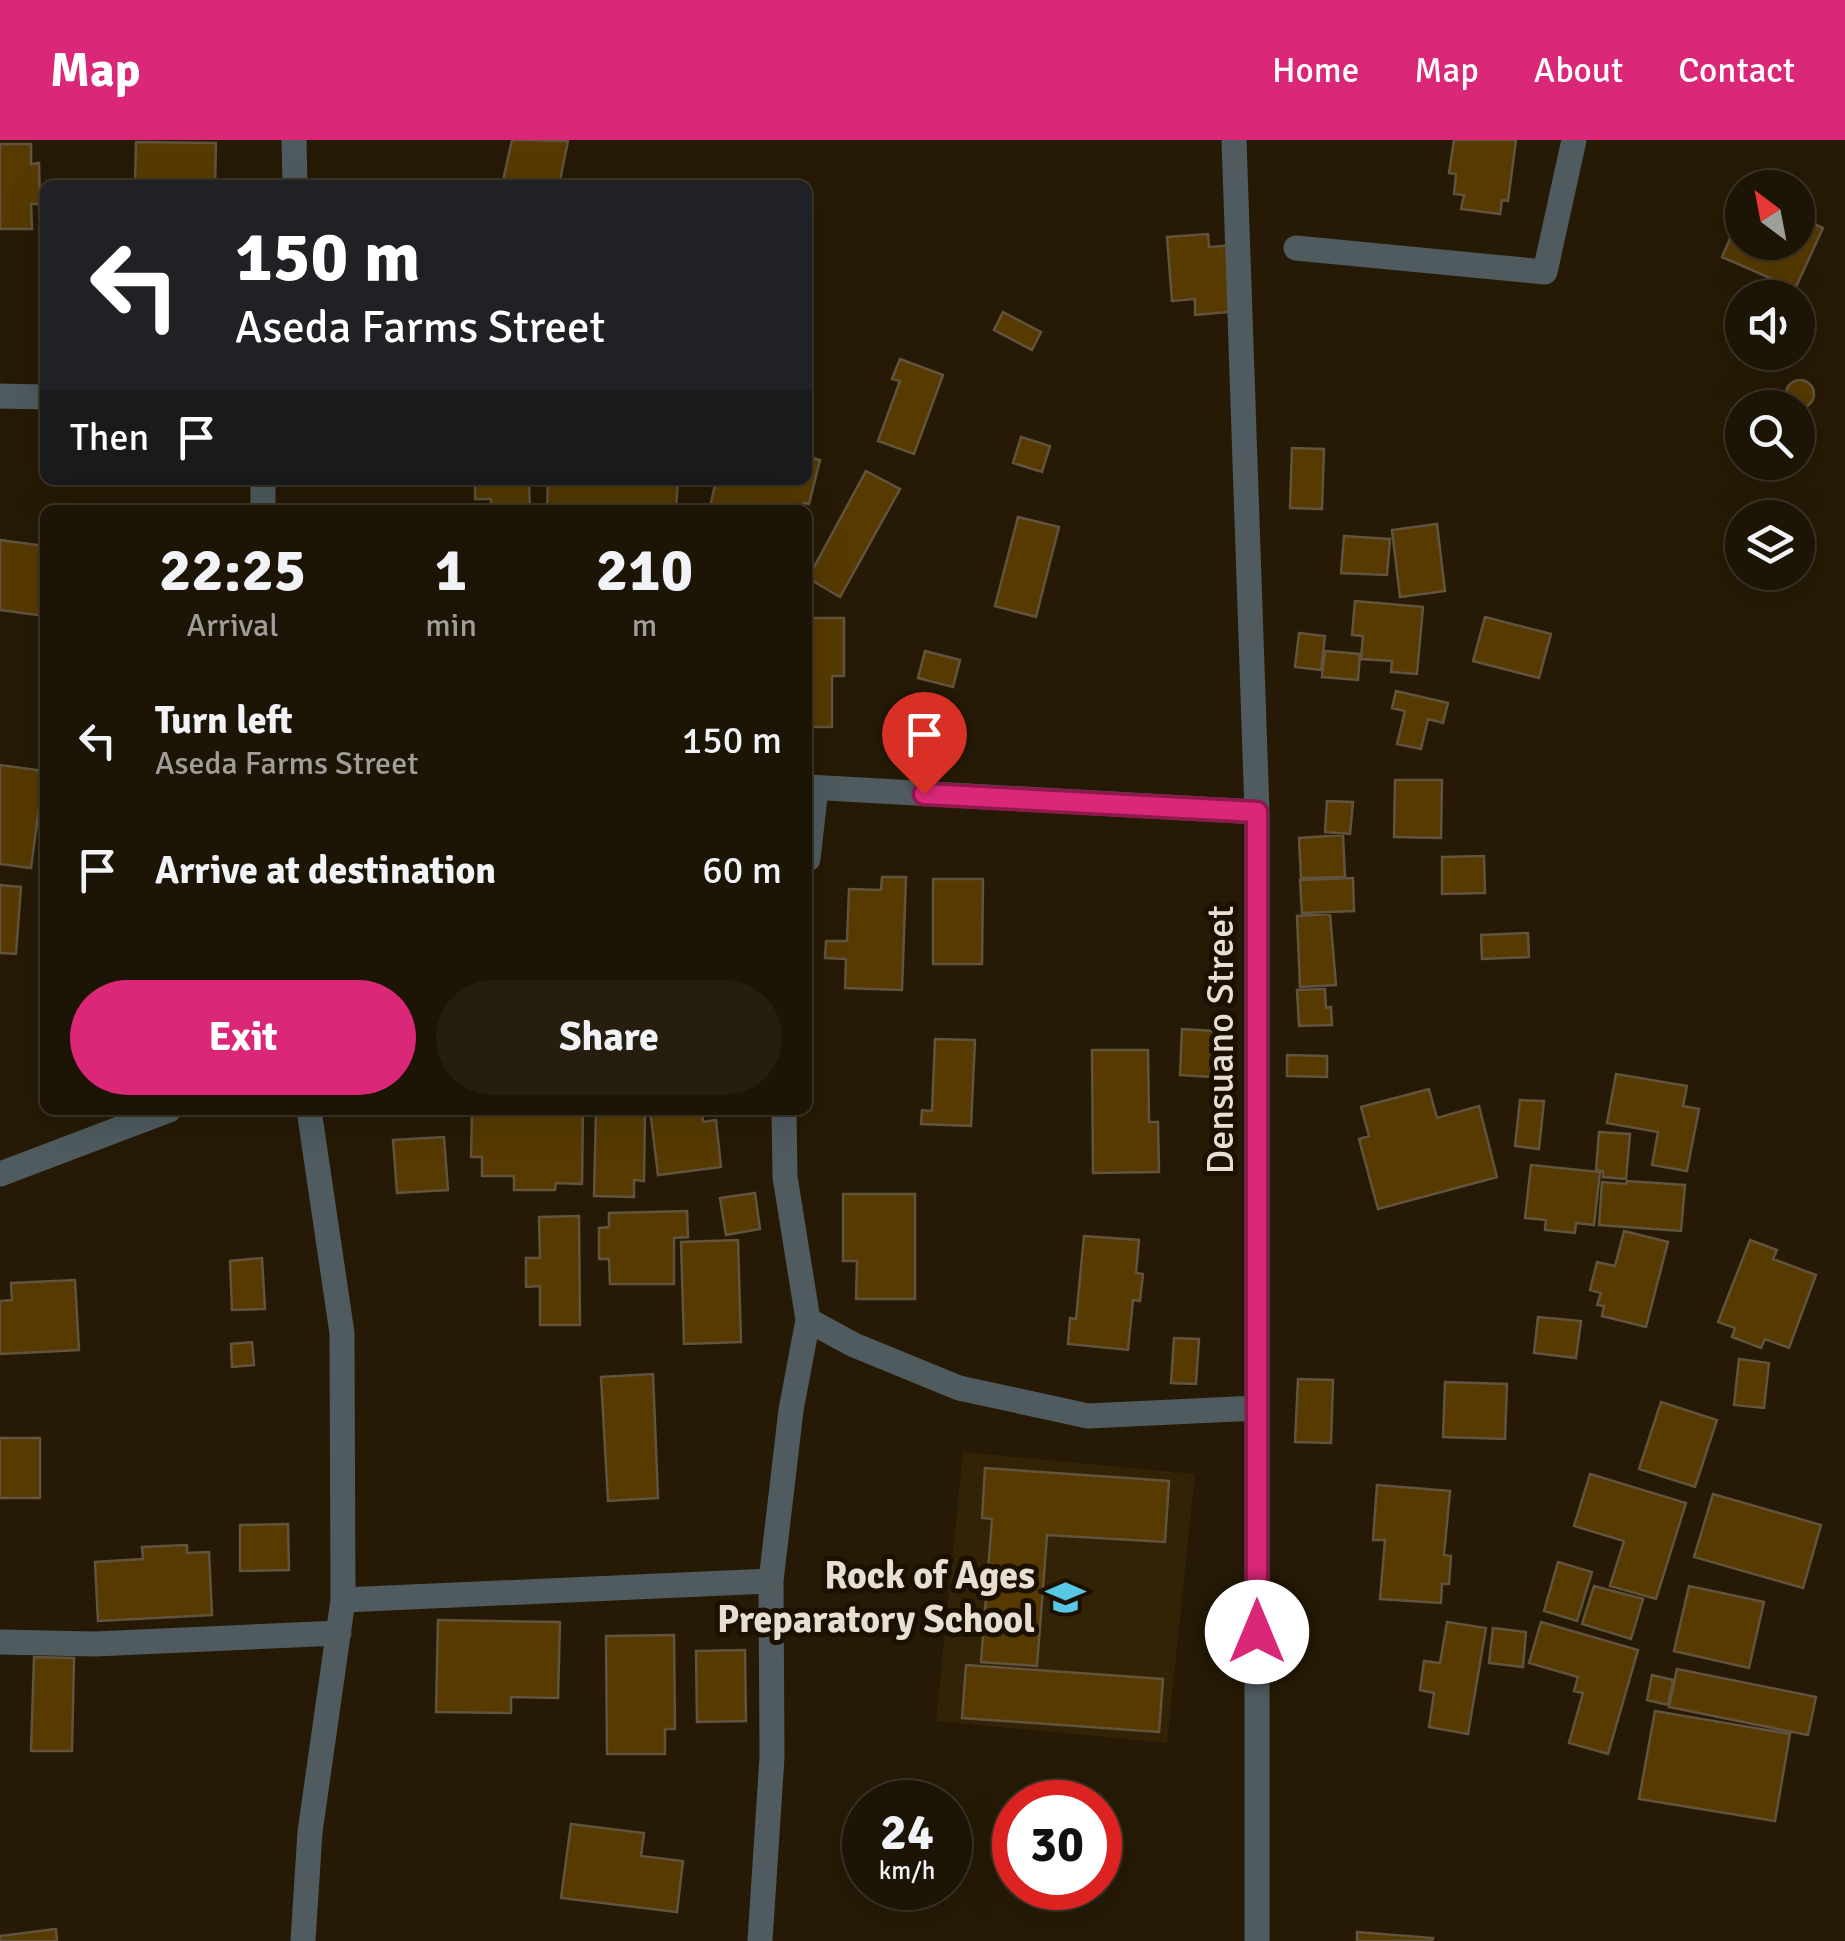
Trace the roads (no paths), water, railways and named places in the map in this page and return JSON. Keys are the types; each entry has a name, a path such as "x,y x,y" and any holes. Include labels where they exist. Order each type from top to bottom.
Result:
{"street":[{"path":"294,140 296,180"},
{"name":"Densuano Street","path":"1234,140 1257,812 1257,1941"},
{"path":"1296,248 1545,272 1574,140"},
{"path":"0,396 40,398"},
{"path":"812,787 1257,812"},
{"path":"0,1174 156,1115"},
{"path":"303,1941 310,1832 343,1600 342,1333 309,1115"},
{"path":"760,1941 772,1757 771,1580 791,1410 808,1320 785,1177 784,1115"},
{"path":"808,1320 958,1388 1088,1416 1257,1408"},
{"path":"343,1600 771,1580"},
{"path":"0,1642 95,1644 339,1633"}],"place":[{"name":"Rock of Ages Preparatory School","path":"1065,1597"}]}
